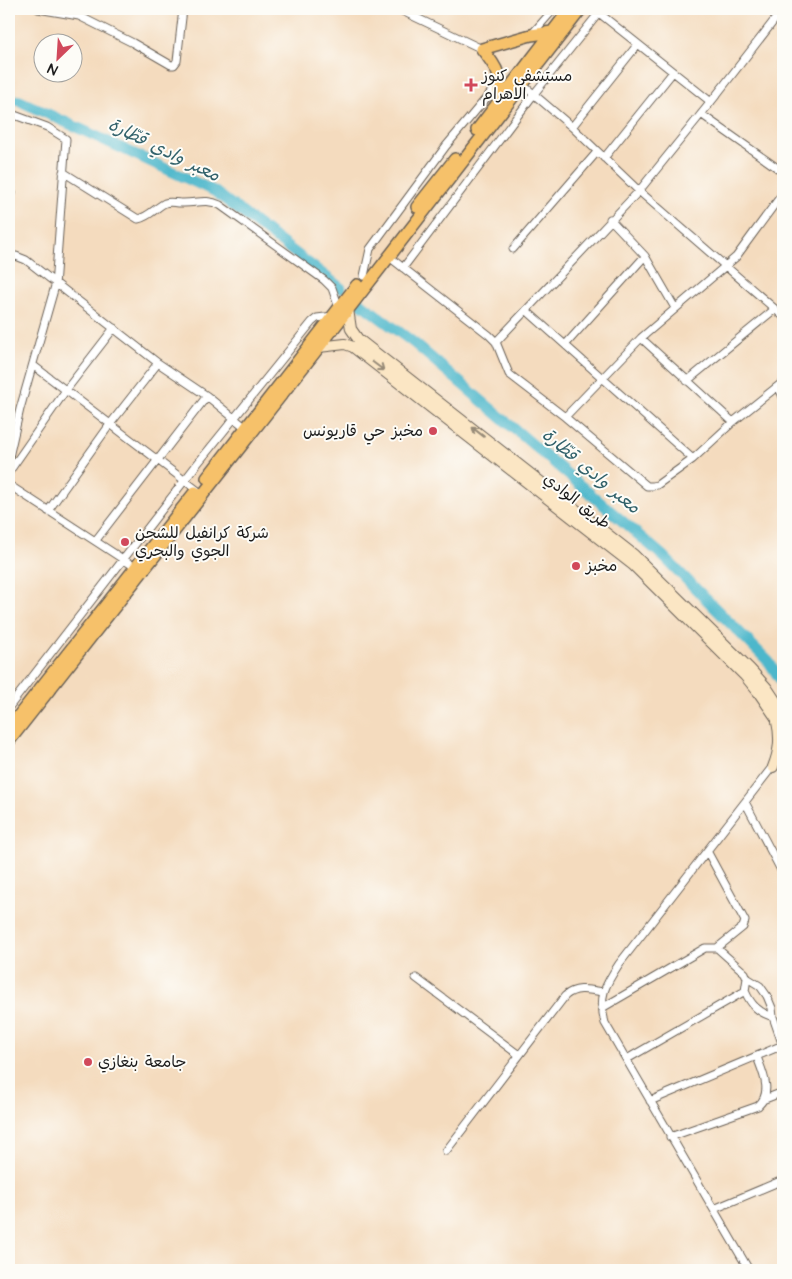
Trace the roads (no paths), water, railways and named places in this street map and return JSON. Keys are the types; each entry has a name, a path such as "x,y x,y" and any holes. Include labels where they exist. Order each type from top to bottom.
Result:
{"highway":[{"path":"9,741 314,346 364,276 570,9"},
{"path":"9,728 246,428 314,346 340,311 388,256 581,9"},
{"path":"498,103 499,73 482,49 531,35 552,32"}],"main road":[{"path":"314,346 356,343 351,328 340,311"},
{"name":"طريق الوادي","path":"356,343 620,549 647,567 750,668 767,688 783,728"},
{"path":"773,767 780,740 779,714"},
{"path":"773,767 783,764"}],"street":[{"path":"38,9 79,16 174,65 177,61 182,9"},
{"path":"398,9 482,49"},
{"path":"531,35 554,9"},
{"path":"496,342 638,190 711,102 783,9"},
{"path":"403,268 534,94 600,11 711,102"},
{"path":"572,127 638,44"},
{"path":"604,158 673,72"},
{"path":"364,276 370,249 446,146 500,82"},
{"path":"523,85 572,127 638,190 783,316"},
{"path":"9,113 47,126 66,139 56,282 34,366 20,409 9,457"},
{"path":"701,114 783,172"},
{"path":"513,249 597,152"},
{"path":"9,706 184,481 300,336 317,318 340,311 332,288 324,280 220,205 212,201 200,200 181,203 167,202 144,218 138,219 63,172"},
{"path":"9,183 12,194 9,209"},
{"path":"418,184 429,191"},
{"path":"565,417 641,338 726,266 746,246 783,194"},
{"path":"610,219 645,256 675,308"},
{"path":"9,257 16,256 26,260 158,363 207,396 246,428"},
{"path":"388,256 496,342 509,374 565,417 647,486 657,485 693,459 733,422 780,384 783,397"},
{"path":"566,344 645,256"},
{"path":"687,381 775,309"},
{"path":"526,310 693,459"},
{"path":"9,472 66,390 114,328"},
{"path":"300,336 314,346"},
{"path":"641,338 733,422"},
{"path":"48,511 111,423 158,363"},
{"path":"34,366 197,490"},
{"path":"96,540 207,396"},
{"path":"9,485 136,567"},
{"path":"14,700 24,708"},
{"path":"749,1270 670,1137 606,1023 602,1008 603,992 619,964 783,754"},
{"path":"745,802 783,874"},
{"path":"602,1008 705,948 717,948 743,927 745,922 707,851"},
{"path":"650,1101 701,1078 783,1046 772,1017 772,1008 767,996 760,986 748,978 717,948"},
{"path":"416,978 520,1055"},
{"path":"748,978 745,991 750,1003 758,1010 772,1017"},
{"path":"446,1151 570,991 578,989 603,992"},
{"path":"627,1059 745,991"},
{"path":"757,1057 766,1086 765,1099"},
{"path":"670,1137 758,1106 765,1099 783,1092"},
{"path":"714,1209 783,1180"}],"waterway":[{"name":"معبر وادي قطّارة","path":"9,99 20,101 214,191 341,288"},
{"name":"معبر وادي قطّارة","path":"359,302 414,343 662,555 769,662 783,684"}],"place":[{"name":"مستشفى كنوز الاهرام","path":"471,85"},
{"name":"مخبز حي قاريونس","path":"433,431"},
{"name":"شركة كرانفيل للشحن الجوي والبحري","path":"125,542"},
{"name":"مخبز","path":"576,566"},
{"name":"جامعة بنغازي","path":"88,1062"}]}
